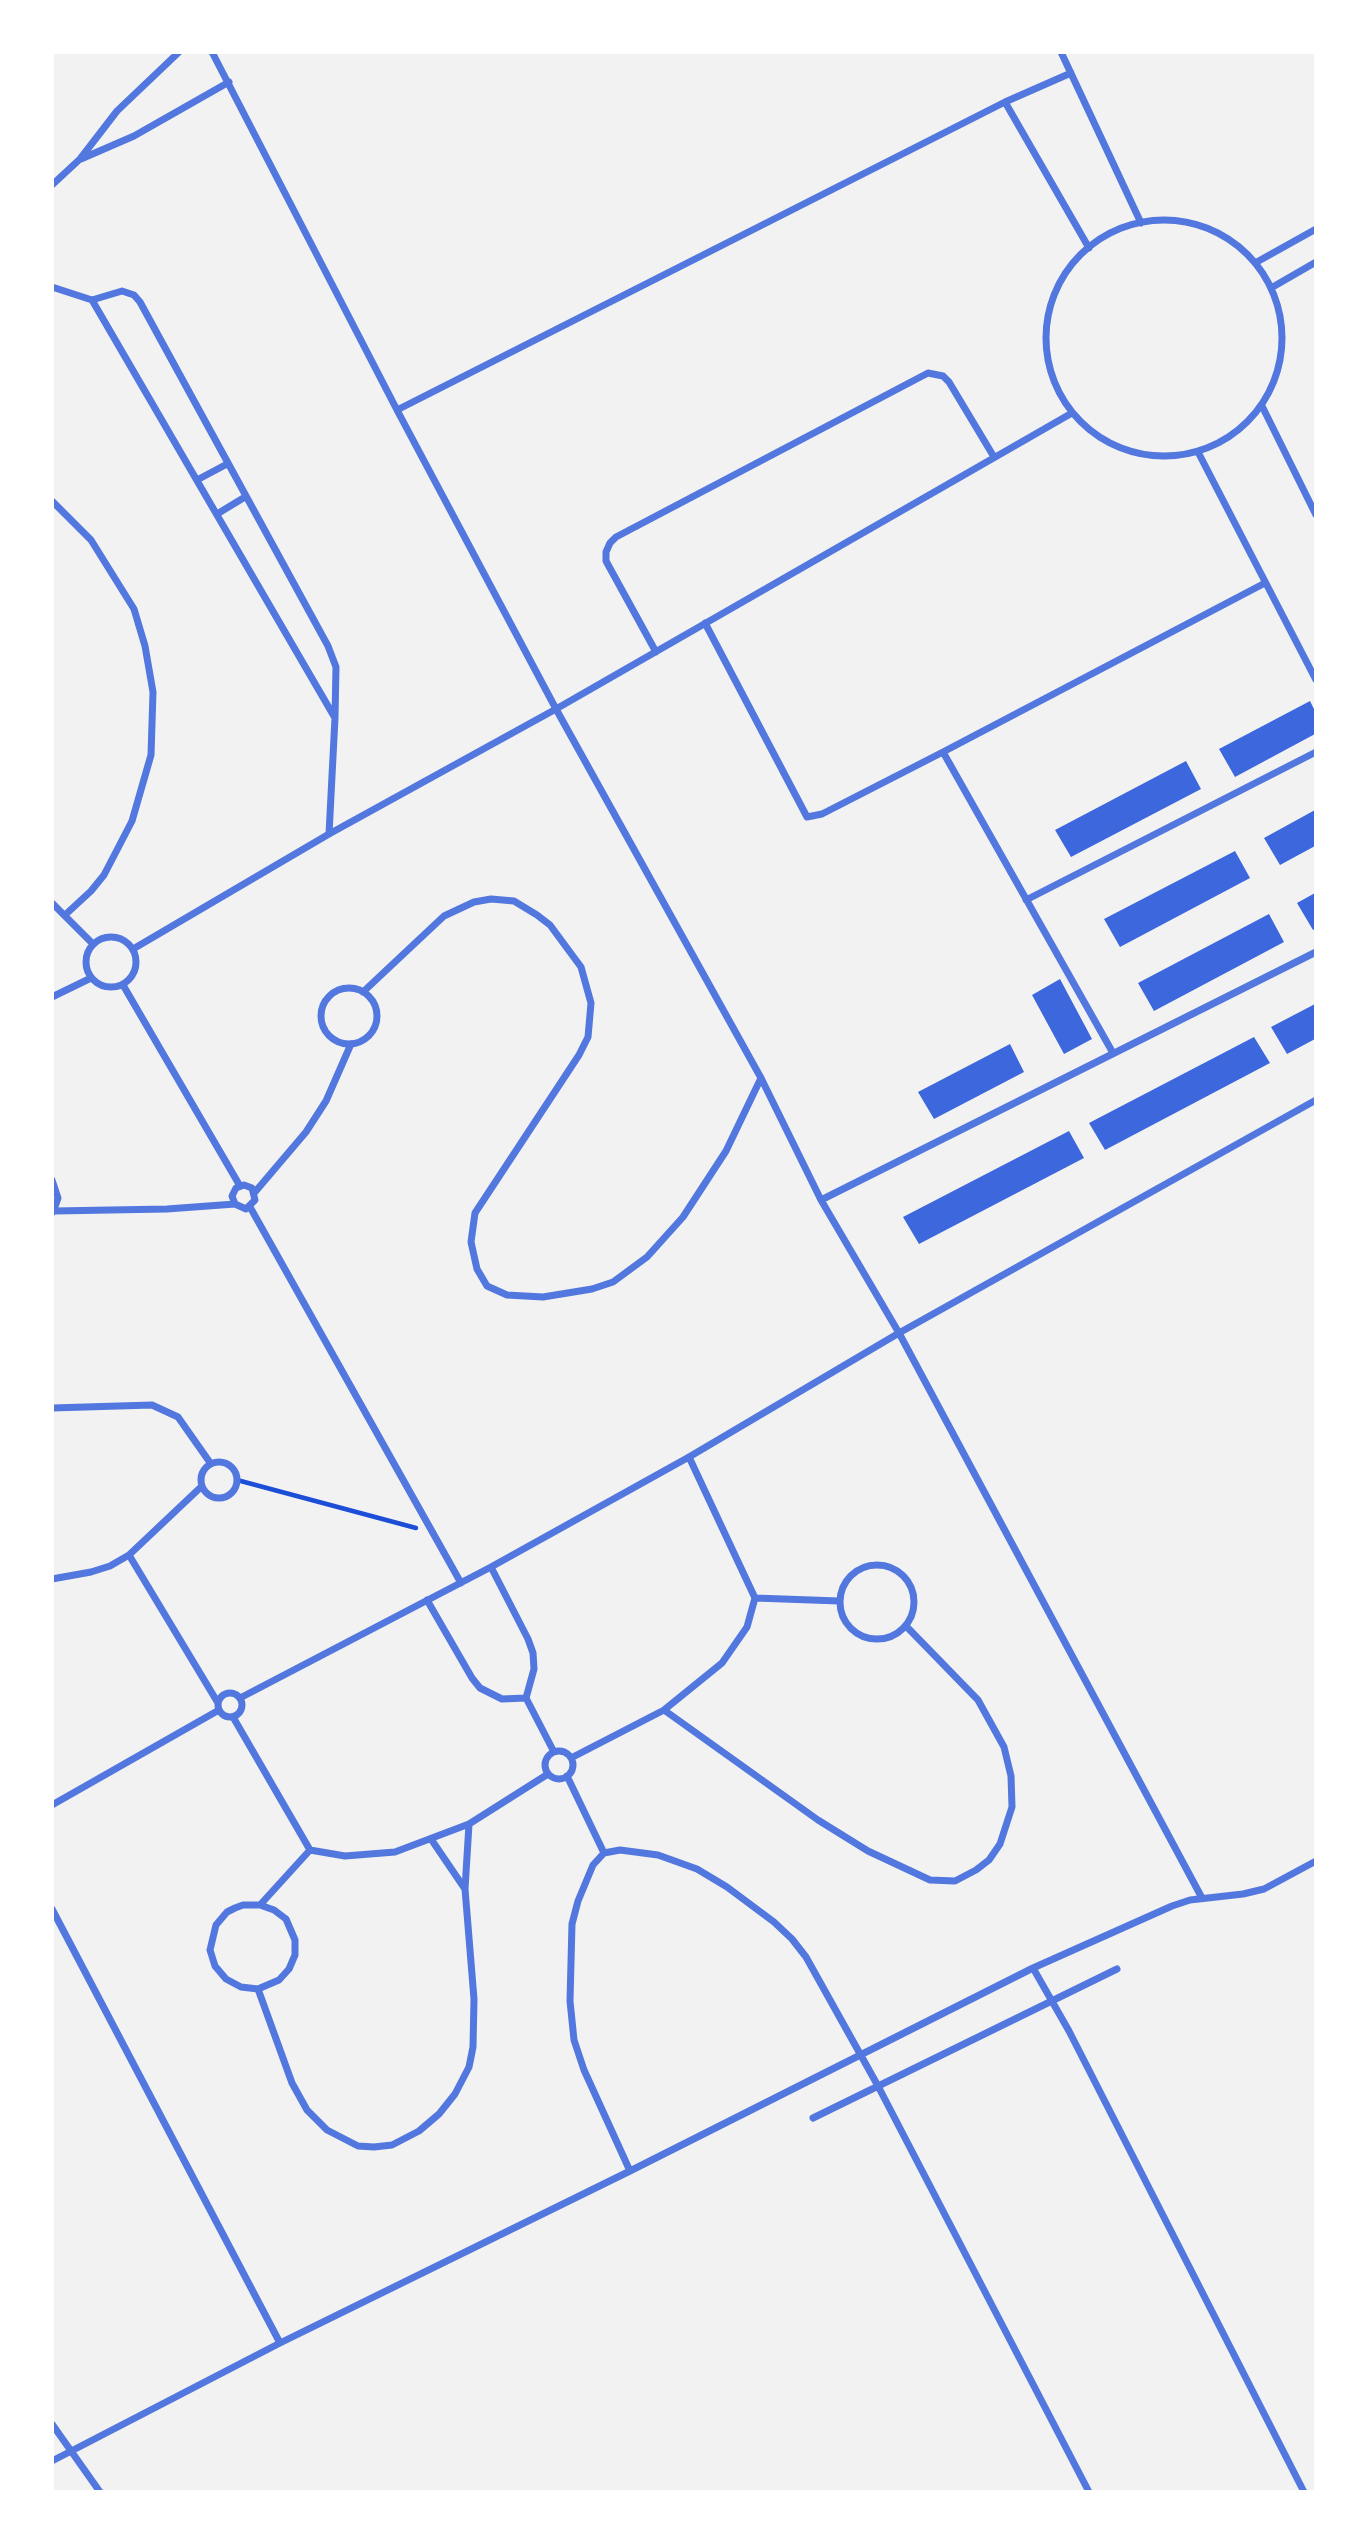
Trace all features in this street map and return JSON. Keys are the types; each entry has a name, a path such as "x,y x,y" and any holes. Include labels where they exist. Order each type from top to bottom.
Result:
{"street":[{"path":"52,185 80,159 117,111 179,52"},
{"path":"212,52 397,410 556,709 761,1079 821,1200 899,1333 1202,1898"},
{"path":"1060,52 1142,223"},
{"path":"397,410 1005,102 1071,73"},
{"path":"80,159 134,136 229,82"},
{"path":"1005,102 1089,248"},
{"path":"1173,221 1204,228 1232,242 1255,263 1271,288 1280,318 1282,348 1279,369 1262,406 1234,434 1198,452 1164,456 1129,451 1097,436 1072,413 1054,381 1046,345 1050,309 1065,275 1089,248 1114,232 1142,223 1173,221"},
{"path":"1255,263 1315,229"},
{"path":"1271,288 1315,262"},
{"path":"52,287 93,300 122,291 134,295 140,302 328,646 336,667 328,834"},
{"path":"93,300 335,718"},
{"path":"656,652 606,561 606,552 616,537 928,373 943,376 949,382 994,457"},
{"path":"1262,406 1315,515"},
{"path":"133,949 328,834 556,709 1072,413"},
{"path":"1198,452 1315,680"},
{"path":"197,480 227,464"},
{"path":"217,514 245,496"},
{"path":"52,501 91,540 134,609 148,658 153,692 151,755 132,821 104,875 65,915"},
{"path":"705,623 807,817 814,818 1265,583"},
{"path":"943,752 1113,1053"},
{"path":"1026,900 1315,752"},
{"path":"363,992 444,916 474,902 491,899 503,898 527,907 550,925 582,967 591,1003 588,1037 579,1055 475,1213 471,1242 477,1269 487,1286 507,1295 566,1295 613,1282 634,1268 663,1241 683,1217 726,1151 761,1079"},
{"path":"52,903 93,944"},
{"path":"114,937 125,941 133,949 136,969 131,979 123,985 111,988 100,985 91,978 86,967 87,955 93,944 114,937"},
{"path":"821,1200 1315,952"},
{"path":"52,997 91,978"},
{"path":"123,985 240,1186"},
{"path":"354,988 363,992 375,1005 377,1023 368,1038 351,1044 341,1043 328,1035 321,1012 327,999 339,990 354,988"},
{"path":"52,1180 58,1198 53,1212 234,1204 242,1209 250,1207 255,1200 255,1192 279,1167 326,1101 351,1044"},
{"path":"240,1698 491,1567 689,1457 899,1333 1315,1100"},
{"path":"234,1204 233,1192 240,1186 248,1186 255,1192"},
{"path":"250,1207 461,1583"},
{"path":"52,1408 152,1405 178,1417 211,1464"},
{"path":"571,1758 663,1710 722,1663 747,1627 755,1598 689,1457"},
{"path":"52,1578 91,1572 110,1566 129,1555 202,1486 205,1469 211,1464 220,1462 235,1471 237,1480 234,1490 227,1496 217,1498 208,1494 202,1486"},
{"path":"129,1555 218,1707 228,1717 233,1717 242,1709 240,1698"},
{"path":"873,1564 890,1567 905,1576 913,1592 914,1610 906,1626 896,1634 883,1639 864,1637 852,1630 844,1619 839,1601 844,1583 856,1571 873,1564"},
{"path":"491,1567 533,1653 534,1669 526,1698 554,1752"},
{"path":"755,1598 839,1601"},
{"path":"427,1600 480,1688 502,1699 526,1698"},
{"path":"663,1710 818,1820 868,1851 930,1880 956,1881 989,1860 1000,1844 1012,1807 1011,1776 995,1728 978,1700 906,1626"},
{"path":"52,1805 218,1707 220,1698 230,1693 240,1698"},
{"path":"233,1717 310,1850"},
{"path":"548,1774 561,1779 567,1776 573,1764 567,1753 554,1752"},
{"path":"548,1774 545,1762 554,1752"},
{"path":"310,1850 345,1856 395,1852 469,1824 548,1774"},
{"path":"567,1776 604,1853"},
{"path":"258,1989 292,2083 318,2122 343,2140 358,2146 392,2145 406,2139 439,2114 455,2095 469,2067 473,2047 474,1999 465,1889 469,1824"},
{"path":"431,1839 465,1889"},
{"path":"260,1905 310,1850"},
{"path":"630,2171 584,2070 571,2023 572,1924 593,1865 604,1853 620,1850 681,1862 727,1887 774,1922 806,1957 878,2086 1089,2491"},
{"path":"52,2461 280,2343 1033,1968 1172,1906 1202,1898 1264,1889 1315,1861"},
{"path":"243,1905 260,1905 274,1910 286,1919 293,1932 296,1947 293,1962 285,1975 272,1984 258,1989 241,1987 226,1979 215,1966 210,1950 216,1925 227,1912 243,1905"},
{"path":"52,1909 280,2343"},
{"path":"1033,1968 1053,2000 1304,2491"},
{"path":"813,2118 1117,1969"},
{"path":"52,2424 100,2491"}],"path":[{"path":"237,1480 434,1534"}],"building":[{"path":"1310,701 1315,711 1315,734 1235,777 1219,749"},
{"path":"1186,761 1201,789 1071,857 1055,830"},
{"path":"1315,810 1315,846 1280,865 1264,838"},
{"path":"1235,851 1250,878 1120,947 1104,919"},
{"path":"1315,893 1315,929 1313,930 1297,903"},
{"path":"1269,914 1284,942 1154,1011 1138,983"},
{"path":"1060,979 1092,1039 1064,1054 1032,995"},
{"path":"1315,1004 1315,1039 1287,1054 1271,1027"},
{"path":"1254,1037 1270,1063 1105,1150 1089,1123"},
{"path":"1010,1044 1024,1072 934,1119 918,1092"},
{"path":"1069,1131 1084,1158 919,1244 903,1217"}]}
